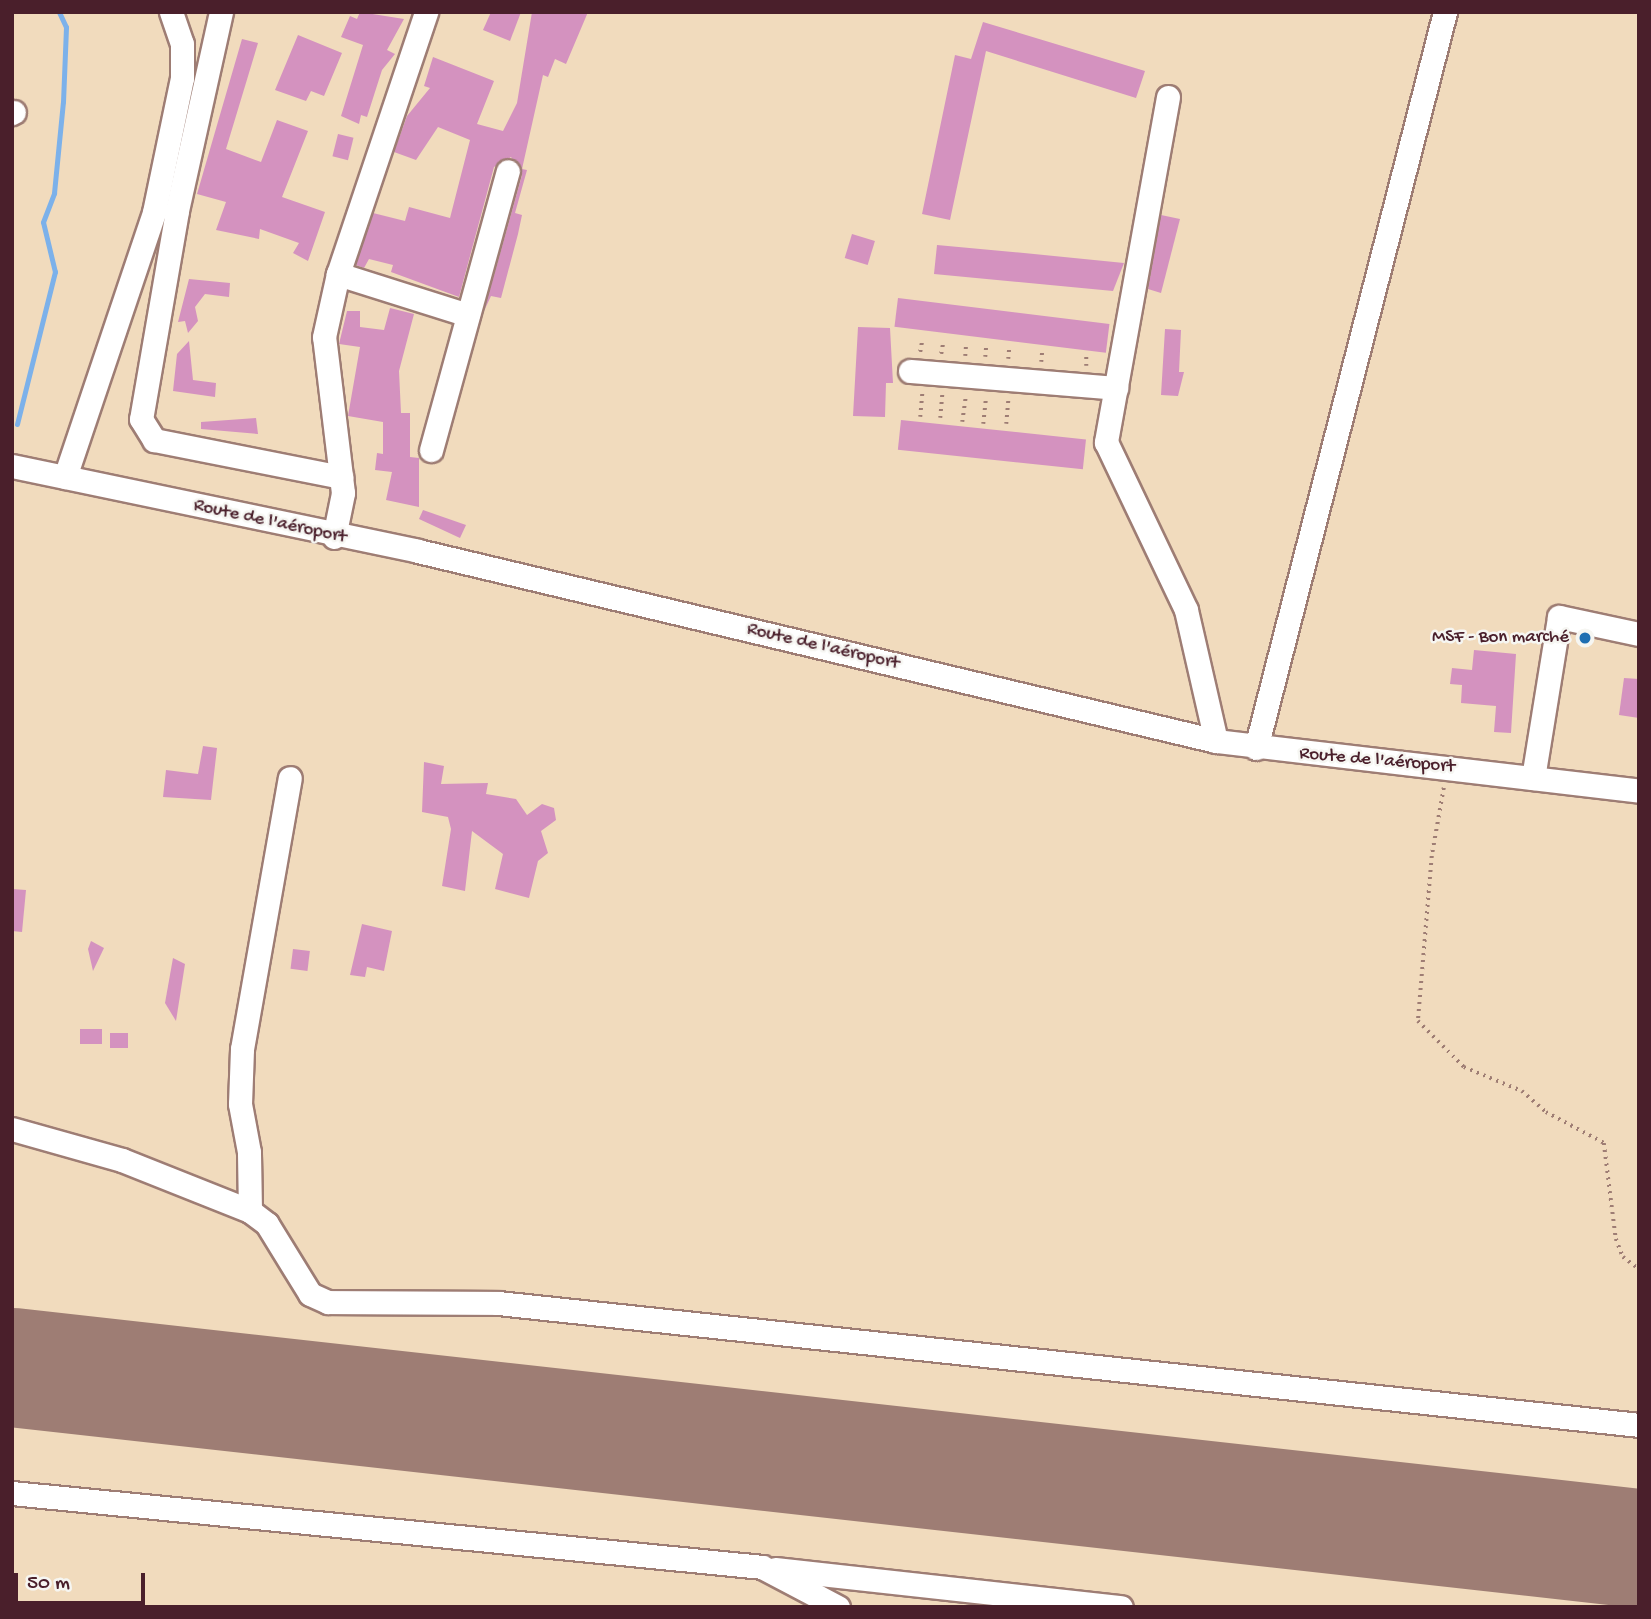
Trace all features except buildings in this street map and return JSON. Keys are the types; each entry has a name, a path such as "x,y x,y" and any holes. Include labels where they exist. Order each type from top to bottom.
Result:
{"street":[{"path":"65,477 154,212 182,78 182,44 171,12"},
{"path":"221,12 177,211 141,419 154,440 341,477"},
{"path":"334,537 341,477 324,337 338,274 426,12"},
{"path":"1256,748 1445,12"},
{"path":"1168,97 1106,442 1186,610 1216,741"},
{"path":"431,450 508,171"},
{"path":"338,274 468,315"},
{"path":"926,372 1116,388"},
{"name":"Route de l'aéroport","path":"12,466 540,579 1216,741 1256,748 1450,767 1639,791"},
{"path":"1533,778 1559,617 1639,634"},
{"path":"250,1211 249,1152 240,1104 242,1049 290,778"},
{"path":"12,1129 122,1160 250,1211 267,1224 310,1294 328,1303 498,1303 1639,1424"},
{"path":"12,1493 762,1567 1121,1607"},
{"path":"762,1567 838,1607"}],"path":[{"path":"920,417 926,372"},
{"path":"926,372 940,418"},
{"path":"962,422 989,377"},
{"path":"983,424 989,377"},
{"path":"989,377 1006,424"},
{"path":"1450,767 1432,856 1418,1021 1464,1067 1522,1091 1546,1112 1604,1143 1616,1239 1623,1257 1639,1269"}],"waterway":[{"path":"17,424 55,272 43,222 54,193 63,102 66,27 59,12"}],"runway":[{"path":"12,1367 1639,1548"}],"place":[{"name":"MSF - Bon marché","path":"1585,638"}]}
